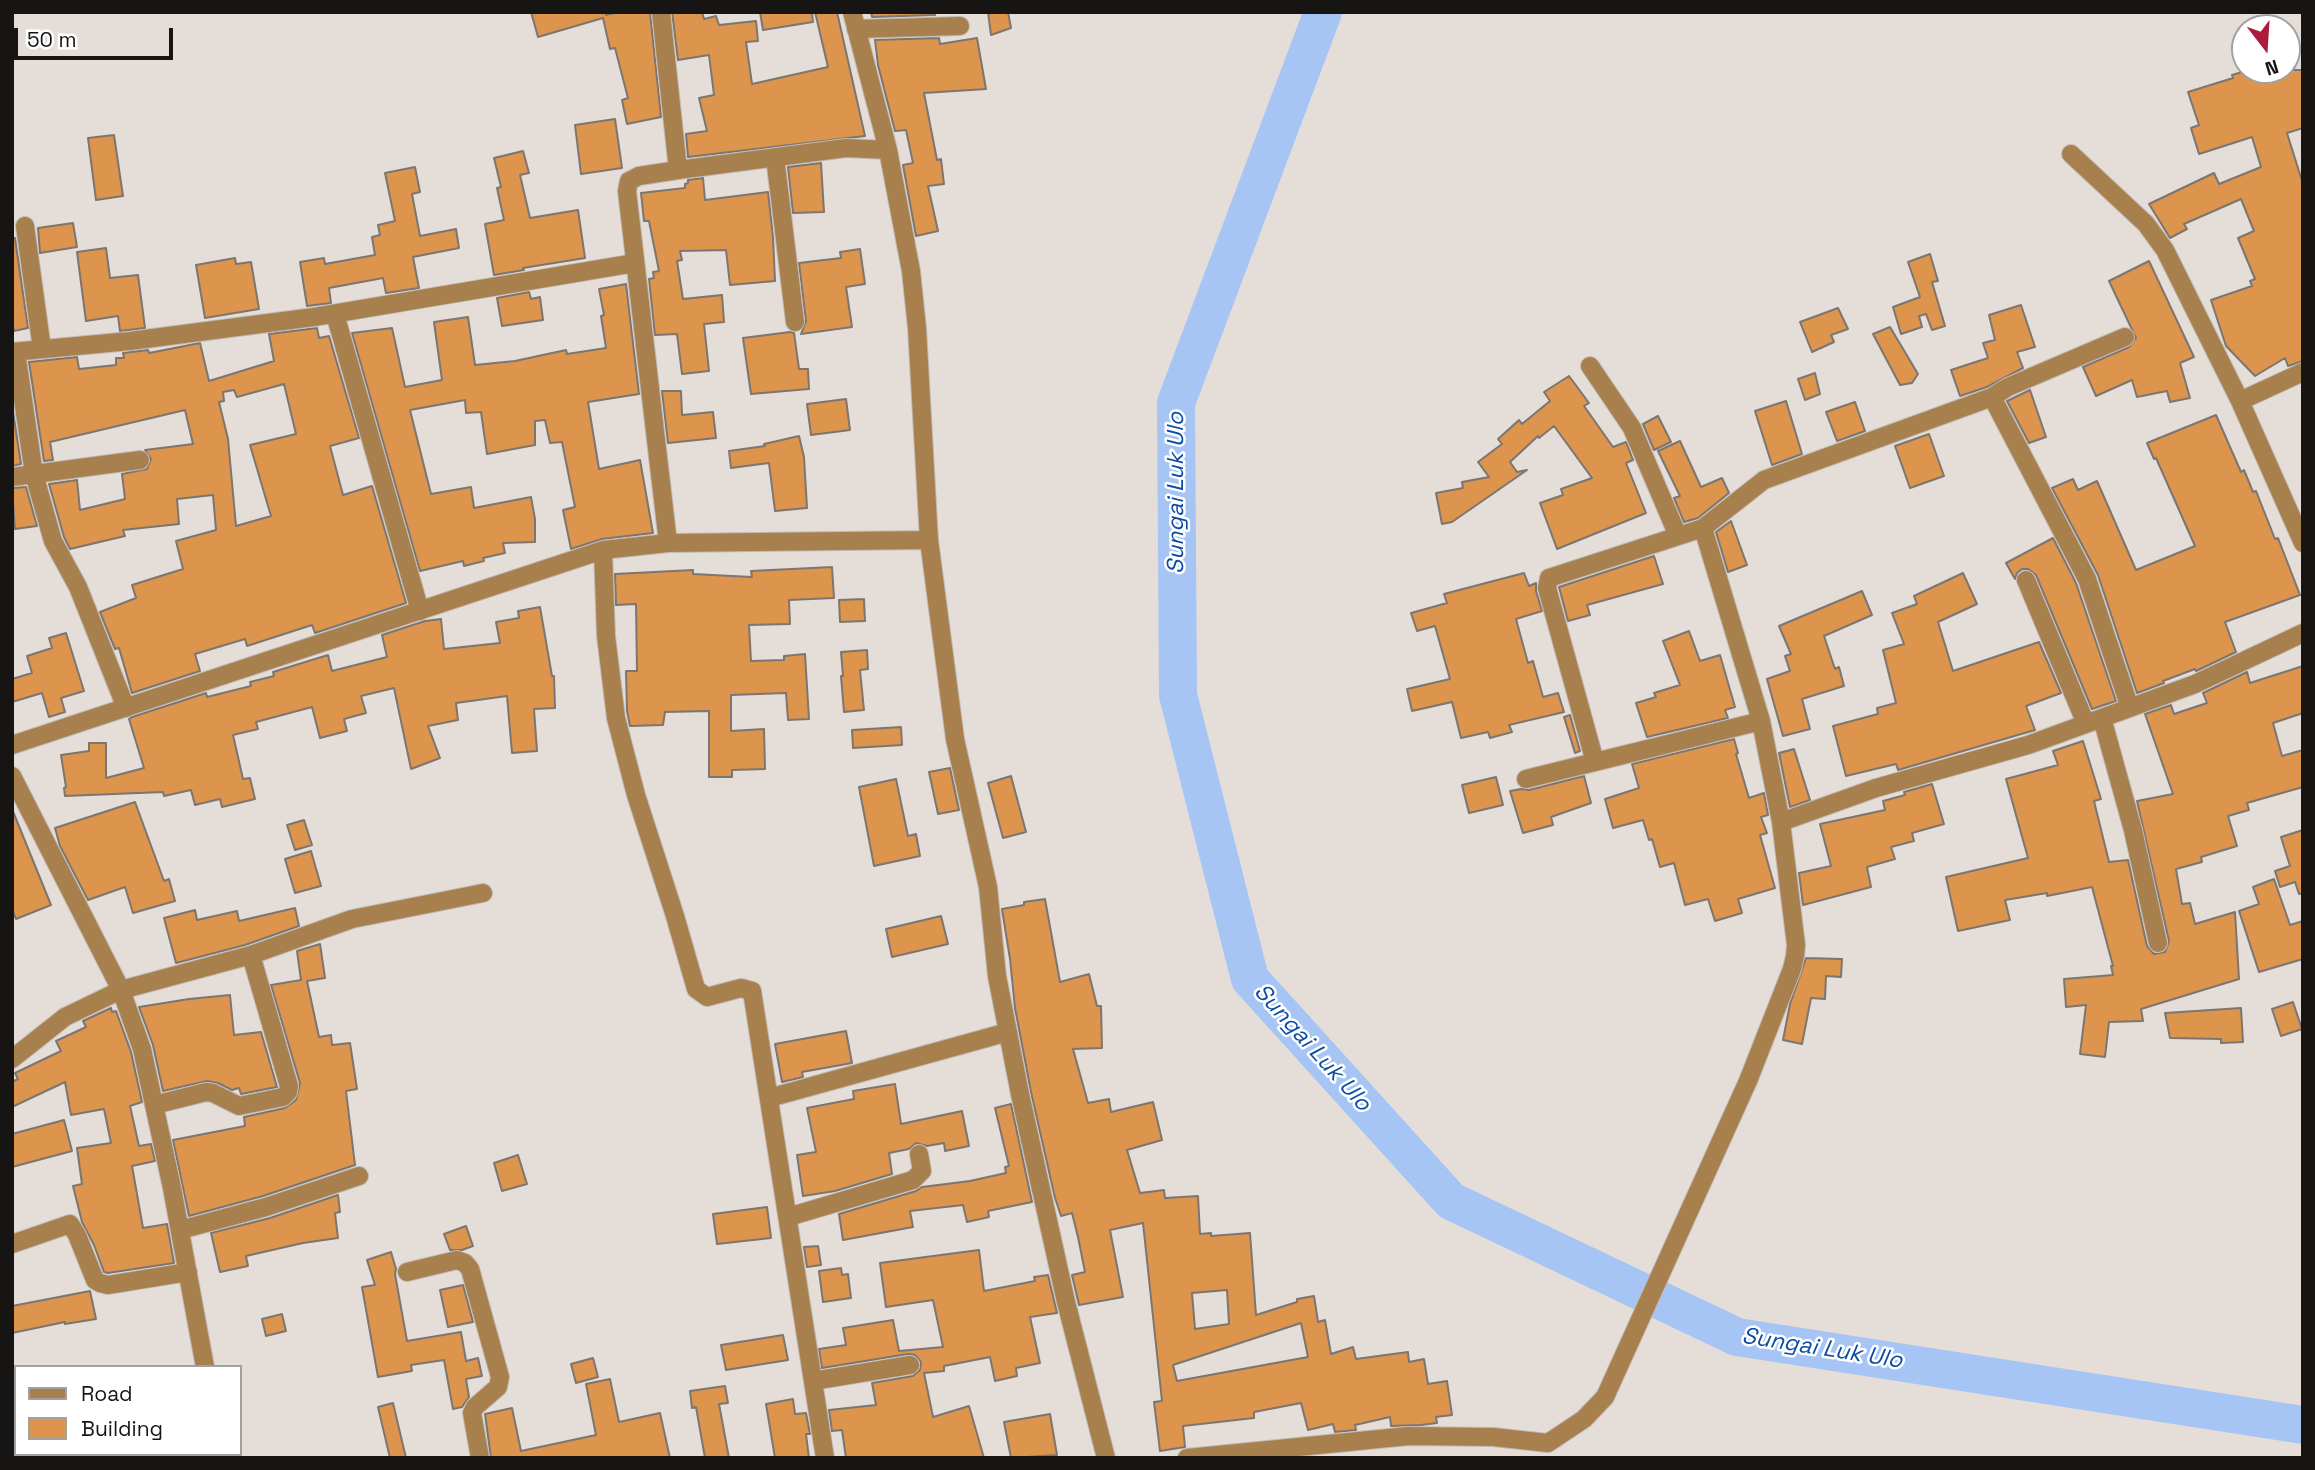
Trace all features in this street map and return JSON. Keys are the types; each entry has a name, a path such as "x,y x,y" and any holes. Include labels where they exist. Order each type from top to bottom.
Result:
{"street":[{"path":"661,12 678,170"},
{"path":"960,26 854,20 888,150 911,271 917,328 929,540 956,739 988,887 997,976 1066,1302 1106,1458"},
{"path":"668,544 627,191 629,181 639,176 678,170 846,148 888,150"},
{"path":"2071,155 2146,223 2165,250 2240,401 2303,543"},
{"path":"775,157 795,322"},
{"path":"25,226 42,349"},
{"path":"126,708 78,587 53,541 34,474 14,352 143,340 335,314 635,263"},
{"path":"335,314 420,611"},
{"path":"1595,762 1546,583 1549,578 1703,528 1764,480 1992,397 2008,387 2125,337"},
{"path":"1590,366 1632,428 1678,536"},
{"path":"2240,401 2303,373"},
{"path":"1992,397 2087,579 2130,708"},
{"path":"12,477 140,460"},
{"path":"1187,1458 1409,1436 1493,1437 1552,1450 1605,1397 1748,1081 1792,969 1796,945 1781,822 1761,721 1703,528"},
{"path":"12,745 603,550 668,544 929,540"},
{"path":"603,550 606,636 616,718 636,795 696,989 707,997 741,988 752,991 825,1458"},
{"path":"2026,580 2094,721 2133,830 2158,943"},
{"path":"1781,822 1876,788 2028,745 2195,684 2303,633"},
{"path":"1526,779 1761,721"},
{"path":"12,776 121,990 142,1049 205,1365"},
{"path":"12,1059 65,1017 121,990 251,955 352,919 483,893"},
{"path":"155,1105 206,1092 239,1106 283,1097 288,1092 289,1086 251,955"},
{"path":"769,1098 1008,1032"},
{"path":"788,1217 913,1180 922,1171 919,1154"},
{"path":"180,1230 267,1207 359,1176"},
{"path":"12,1244 70,1224 78,1235 95,1280 100,1283 108,1285 188,1272"},
{"path":"407,1272 457,1260 465,1263 474,1277 500,1377 498,1387 475,1407 472,1413 480,1458"},
{"path":"813,1381 911,1365"}],"building":[{"path":"531,12 606,12 606,15 619,12 650,12 661,117 627,124 622,100 628,98 615,48 610,49 603,18 538,37"},
{"path":"672,12 702,12 704,19 716,16 719,25 756,21 758,41 746,42 752,84 828,67 815,12 837,12 865,136 688,157 686,134 707,131 699,98 714,95 709,55 678,60"},
{"path":"760,12 812,12 813,22 763,30"},
{"path":"871,12 935,12 935,15 872,17"},
{"path":"988,12 1008,12 1011,28 991,35"},
{"path":"939,38 940,44 977,38 986,89 924,93 937,160 941,159 944,184 928,186 938,231 916,236 903,165 913,163 906,130 895,131 878,65 875,40"},
{"path":"2303,70 2303,128 2287,133 2303,184 2303,361 2288,366 2285,358 2255,376 2226,346 2211,300 2252,286 2250,281 2255,279 2238,238 2254,231 2241,199 2184,224 2187,229 2170,238 2149,204 2214,173 2219,184 2261,167 2252,137 2199,154 2191,128 2199,125 2188,92 2231,79 2231,84 2301,84"},
{"path":"615,119 622,168 581,174 575,125"},
{"path":"114,135 123,196 96,200 88,138"},
{"path":"523,151 529,173 520,175 530,218 578,210 585,258 494,275 485,224 504,220 497,188 501,187 494,158"},
{"path":"821,163 824,212 793,213 788,167"},
{"path":"415,167 420,192 412,194 420,236 456,229 459,248 413,257 419,288 386,293 383,278 329,288 331,303 307,306 300,262 324,258 325,264 375,255 372,237 380,235 378,225 395,221 385,173"},
{"path":"703,178 705,200 768,192 775,281 730,285 726,250 680,251 682,260 677,261 683,299 722,295 724,322 704,324 709,371 682,374 677,334 655,335 649,279 654,278 653,272 659,271 649,221 644,221 641,193 685,188 688,180"},
{"path":"73,223 77,247 40,253 38,228"},
{"path":"12,238 15,238 28,328 14,331 12,320"},
{"path":"106,248 110,278 138,275 145,328 120,331 118,316 86,321 77,252"},
{"path":"860,249 865,284 846,287 852,327 801,334 806,321 799,263 841,258 840,252"},
{"path":"1930,254 1938,281 1932,282 1945,326 1932,330 1926,314 1919,316 1922,327 1901,334 1893,307 1920,297 1908,262"},
{"path":"235,258 236,264 251,262 259,309 205,318 196,265"},
{"path":"2149,261 2194,357 2180,363 2190,398 2170,402 2167,391 2137,397 2132,380 2096,396 2083,367 2129,347 2136,338 2109,281"},
{"path":"626,284 639,394 588,402 599,469 640,460 653,533 602,539 571,549 563,510 575,507 562,442 550,443 545,420 535,421 535,445 487,454 481,412 466,413 465,400 410,410 431,494 471,487 474,508 531,497 535,542 503,543 505,553 483,558 484,561 464,566 463,561 420,571 352,333 392,328 405,387 442,380 434,322 468,317 475,365 515,361 566,350 567,354 606,348 599,289"},
{"path":"529,292 531,299 540,297 543,320 502,326 497,298"},
{"path":"2021,305 2035,347 2017,352 2023,368 1987,387 1960,396 1951,370 1988,358 1983,343 1995,340 1989,315"},
{"path":"1838,308 1848,329 1831,335 1834,342 1812,352 1800,322"},
{"path":"1890,327 1918,374 1912,383 1900,385 1873,334"},
{"path":"317,328 319,338 329,336 359,438 330,446 343,495 372,486 406,603 315,633 312,625 247,646 245,639 195,654 200,671 132,693 119,648 115,649 100,612 136,598 132,585 183,569 176,541 216,530 213,495 177,499 179,524 123,530 125,536 70,549 49,484 77,480 80,510 125,499 122,474 147,469 151,459 145,450 193,444 185,410 50,442 53,460 44,461 29,362 77,357 79,369 116,365 116,358 124,358 123,353 148,350 149,353 200,343 209,381 274,361 269,334","holes":["284,384 296,434 250,445 271,516 236,526 228,439 219,402 224,401 223,392 234,390 237,397"]},
{"path":"794,333 799,369 808,369 809,389 751,394 743,338"},
{"path":"1815,373 1820,394 1805,400 1798,379"},
{"path":"1569,376 1589,403 1584,406 1613,447 1626,442 1633,460 1626,463 1646,513 1557,549 1540,503 1563,495 1561,489 1592,478 1554,426 1539,438 1538,436 1510,462 1517,472 1527,470 1452,522 1442,524 1436,493 1463,488 1462,482 1489,477 1478,462 1502,444 1498,439 1519,420 1522,424 1550,401 1544,392"},
{"path":"2030,390 2046,437 2029,443 2007,401"},
{"path":"662,391 681,391 682,415 713,412 716,438 668,443"},
{"path":"846,399 850,430 811,435 807,404"},
{"path":"1786,401 1802,454 1772,465 1755,411"},
{"path":"1855,402 1865,431 1837,441 1826,412"},
{"path":"12,405 21,464 12,466"},
{"path":"2216,415 2241,472 2244,470 2253,492 2256,491 2275,539 2278,538 2300,595 2225,622 2236,652 2196,671 2195,669 2137,693 2098,575 2052,488 2073,479 2078,490 2097,481 2136,570 2195,546 2147,443"},
{"path":"1658,416 1671,442 1654,450 1643,424"},
{"path":"1929,434 1944,476 1910,488 1895,446"},
{"path":"799,436 804,457 807,508 775,511 769,463 731,468 729,451 765,446 764,444"},
{"path":"1680,441 1701,487 1722,478 1729,493 1698,518 1684,522 1674,498 1680,496 1658,451"},
{"path":"26,487 37,526 15,529 12,488"},
{"path":"1731,521 1747,565 1728,572 1716,532"},
{"path":"2053,538 2076,583 2116,701 2092,709 2036,575 2028,569 2022,569 2015,579 2006,563"},
{"path":"1654,556 1663,584 1587,605 1590,615 1568,621 1559,587"},
{"path":"832,567 834,598 789,600 790,624 749,625 751,661 784,660 784,656 805,654 809,719 788,720 786,693 731,695 731,731 764,729 765,769 732,770 732,777 709,777 709,711 665,712 663,725 630,726 626,671 637,671 636,604 616,605 615,574 693,570 693,574 752,577 751,571"},
{"path":"1524,573 1529,586 1536,583 1542,611 1516,619 1528,663 1533,661 1543,697 1558,693 1564,712 1509,725 1512,732 1490,738 1488,732 1461,738 1452,702 1412,711 1407,689 1450,679 1435,626 1417,631 1411,613 1447,603 1444,594"},
{"path":"1963,573 1977,604 1938,622 1953,671 2039,642 2061,693 2026,706 2035,730 1898,770 1896,764 1846,776 1833,726 1878,714 1877,708 1896,703 1883,650 1904,644 1892,613 1917,604 1914,596"},
{"path":"1862,591 1872,615 1824,636 1835,669 1839,667 1844,686 1802,699 1810,729 1783,736 1767,679 1790,671 1785,656 1791,654 1779,626"},
{"path":"864,599 865,621 840,622 839,600"},
{"path":"540,607 554,676 555,708 534,709 537,751 512,753 507,696 456,703 458,720 428,726 440,758 411,769 394,688 361,696 366,713 344,719 347,731 320,738 312,707 256,722 258,729 233,735 243,779 250,778 255,799 222,807 220,799 195,805 191,790 164,796 163,792 65,796 61,755 89,751 89,743 106,743 106,778 144,768 129,719 132,717 206,693 207,697 251,686 250,682 274,676 273,672 328,655 332,671 387,657 382,635 425,621 441,619 444,649 500,643 496,622 519,618 518,611"},
{"path":"1689,631 1700,661 1720,655 1735,707 1725,710 1728,718 1647,737 1636,703 1656,697 1654,693 1680,685 1663,641"},
{"path":"66,633 84,691 61,698 65,712 49,717 42,693 12,702 12,679 32,673 27,656 52,648 49,638"},
{"path":"867,650 868,669 860,670 864,710 844,712 841,652"},
{"path":"2303,666 2303,713 2273,723 2282,756 2303,750 2303,787 2247,803 2249,810 2228,816 2237,846 2201,857 2202,862 2176,869 2182,904 2190,903 2195,924 2235,912 2239,979 2141,1009 2143,1021 2109,1022 2105,1057 2080,1054 2086,1005 2066,1007 2064,979 2113,975 2092,887 2047,896 2047,893 2005,900 2010,920 1958,931 1946,877 2028,858 2006,779 2058,765 2053,751 2083,741 2101,799 2094,801 2109,862 2128,860 2147,946 2154,954 2165,952 2169,941 2137,801 2173,794 2145,714 2171,705 2174,714 2207,703 2203,693 2247,672 2250,683"},
{"path":"1570,715 1580,751 1575,753 1564,717"},
{"path":"901,727 902,745 853,748 852,730"},
{"path":"1734,739 1749,798 1764,793 1768,815 1761,817 1767,833 1760,835 1775,888 1738,899 1742,913 1715,921 1708,899 1685,905 1674,863 1660,867 1643,820 1613,828 1605,799 1639,788 1632,764"},
{"path":"1794,749 1810,800 1790,807 1779,753"},
{"path":"950,768 959,810 938,814 929,772"},
{"path":"1011,776 1026,832 1003,838 988,783"},
{"path":"1584,776 1591,803 1551,817 1553,825 1523,833 1510,791 1529,790"},
{"path":"1496,777 1503,805 1469,813 1462,785"},
{"path":"896,779 908,836 916,834 920,856 874,866 859,787"},
{"path":"1932,784 1944,824 1912,833 1914,841 1891,847 1895,859 1867,867 1871,887 1803,905 1799,873 1831,866 1820,824 1885,810 1883,801"},
{"path":"135,802 164,881 169,879 175,901 133,913 125,887 88,900 60,846 55,828"},
{"path":"12,809 51,905 16,919 12,909"},
{"path":"304,820 312,845 295,850 287,825"},
{"path":"2303,830 2303,893 2299,894 2295,882 2280,887 2275,871 2290,866 2281,837"},
{"path":"311,851 321,886 295,893 285,859"},
{"path":"2274,879 2290,925 2303,921 2303,959 2259,972 2239,911 2259,904 2253,887"},
{"path":"1045,899 1060,982 1089,974 1097,1006 1101,1006 1102,1048 1073,1049 1088,1103 1109,1099 1111,1112 1153,1102 1162,1140 1127,1150 1140,1193 1164,1190 1165,1198 1198,1196 1200,1234 1211,1233 1211,1236 1250,1233 1256,1315 1297,1302 1297,1299 1314,1296 1318,1322 1325,1320 1331,1354 1353,1347 1356,1359 1408,1352 1409,1362 1424,1359 1428,1384 1447,1381 1452,1415 1436,1417 1437,1423 1421,1425 1391,1426 1390,1417 1355,1425 1356,1430 1335,1432 1333,1424 1308,1430 1301,1403 1254,1412 1254,1418 1183,1426 1185,1447 1160,1451 1154,1402 1162,1401 1143,1223 1110,1230 1123,1297 1079,1305 1072,1275 1085,1272 1078,1237 1072,1213 1061,1216 1055,1198 1015,1008 1002,909 1024,905 1024,902","holes":["1227,1290 1229,1324 1195,1329 1192,1293","1301,1323 1308,1357 1177,1381 1173,1365"]},
{"path":"295,908 299,926 245,945 176,963 164,918 195,910 197,920 237,911 239,921"},
{"path":"941,916 948,944 892,957 886,929"},
{"path":"320,944 325,978 307,981 319,1037 331,1035 332,1045 350,1043 357,1089 346,1091 355,1165 263,1196 189,1216 173,1140 245,1126 244,1117 285,1108 296,1100 300,1083 271,985 301,980 297,951"},
{"path":"1806,958 1842,959 1841,977 1826,976 1825,999 1811,998 1802,1044 1783,1040 1790,1004"},
{"path":"230,995 234,1035 261,1032 277,1087 241,1094 239,1088 232,1090 207,1081 163,1091 153,1045 139,1007"},
{"path":"2293,1002 2302,1029 2281,1036 2272,1009"},
{"path":"111,1008 112,1012 116,1011 131,1052 142,1102 130,1106 139,1146 151,1144 155,1161 132,1166 143,1228 167,1224 174,1263 108,1273 104,1272 82,1222 73,1186 82,1184 77,1148 111,1143 104,1109 71,1115 65,1082 12,1107 12,1082 18,1079 15,1073 61,1051 56,1041 86,1027 83,1021"},
{"path":"2241,1008 2243,1042 2221,1043 2221,1039 2170,1038 2165,1013"},
{"path":"846,1031 852,1063 802,1072 803,1077 782,1082 775,1044"},
{"path":"895,1084 901,1124 962,1111 969,1146 945,1151 944,1143 927,1146 916,1143 909,1149 889,1153 892,1174 835,1191 803,1196 797,1155 816,1152 807,1108 854,1099 853,1091"},
{"path":"1011,1104 1032,1202 988,1211 989,1217 967,1222 963,1205 910,1211 913,1227 843,1240 839,1214 922,1187 1006,1173 1005,1167 1009,1166 995,1108"},
{"path":"64,1120 72,1151 12,1167 12,1134"},
{"path":"518,1155 527,1184 502,1191 494,1163"},
{"path":"338,1195 340,1212 335,1213 338,1238 246,1256 248,1266 220,1272 211,1233 270,1218"},
{"path":"767,1207 771,1238 717,1244 713,1214"},
{"path":"466,1226 473,1246 450,1250 444,1234"},
{"path":"818,1246 821,1265 807,1267 804,1247"},
{"path":"979,1250 984,1291 1035,1281 1034,1277 1048,1275 1057,1313 1030,1317 1040,1363 1016,1368 1017,1376 995,1381 990,1357 944,1366 944,1371 924,1373 933,1417 969,1406 984,1458 846,1458 842,1430 832,1431 829,1410 876,1405 872,1383 913,1376 920,1370 921,1362 915,1355 908,1354 822,1368 819,1349 846,1345 843,1328 893,1320 899,1351 943,1347 933,1300 886,1307 880,1263"},
{"path":"391,1252 407,1341 461,1332 466,1361 478,1358 482,1376 466,1379 469,1397 462,1407 453,1409 444,1360 411,1365 412,1371 378,1377 362,1287 375,1285 367,1260"},
{"path":"841,1268 842,1275 848,1274 851,1298 823,1302 819,1271"},
{"path":"463,1285 473,1322 448,1327 440,1290"},
{"path":"90,1291 96,1319 65,1322 12,1333 12,1306"},
{"path":"282,1314 286,1331 266,1336 262,1319"},
{"path":"783,1335 788,1360 726,1370 721,1345"},
{"path":"593,1358 598,1377 576,1383 571,1364"},
{"path":"610,1379 619,1422 660,1413 670,1458 491,1458 485,1414 512,1408 521,1451 596,1435 586,1384"},
{"path":"725,1386 728,1403 719,1404 729,1458 705,1458 696,1407 692,1408 690,1391"},
{"path":"793,1399 795,1414 806,1413 810,1434 806,1434 809,1458 775,1458 766,1404"},
{"path":"393,1403 406,1458 390,1458 378,1407"},
{"path":"1050,1414 1057,1455 1011,1458 1004,1422"}],"waterway":[{"name":"Sungai Luk Ulo","path":"1323,12 1176,403 1178,695 1250,979 1451,1201 1737,1337 2303,1425"}]}
